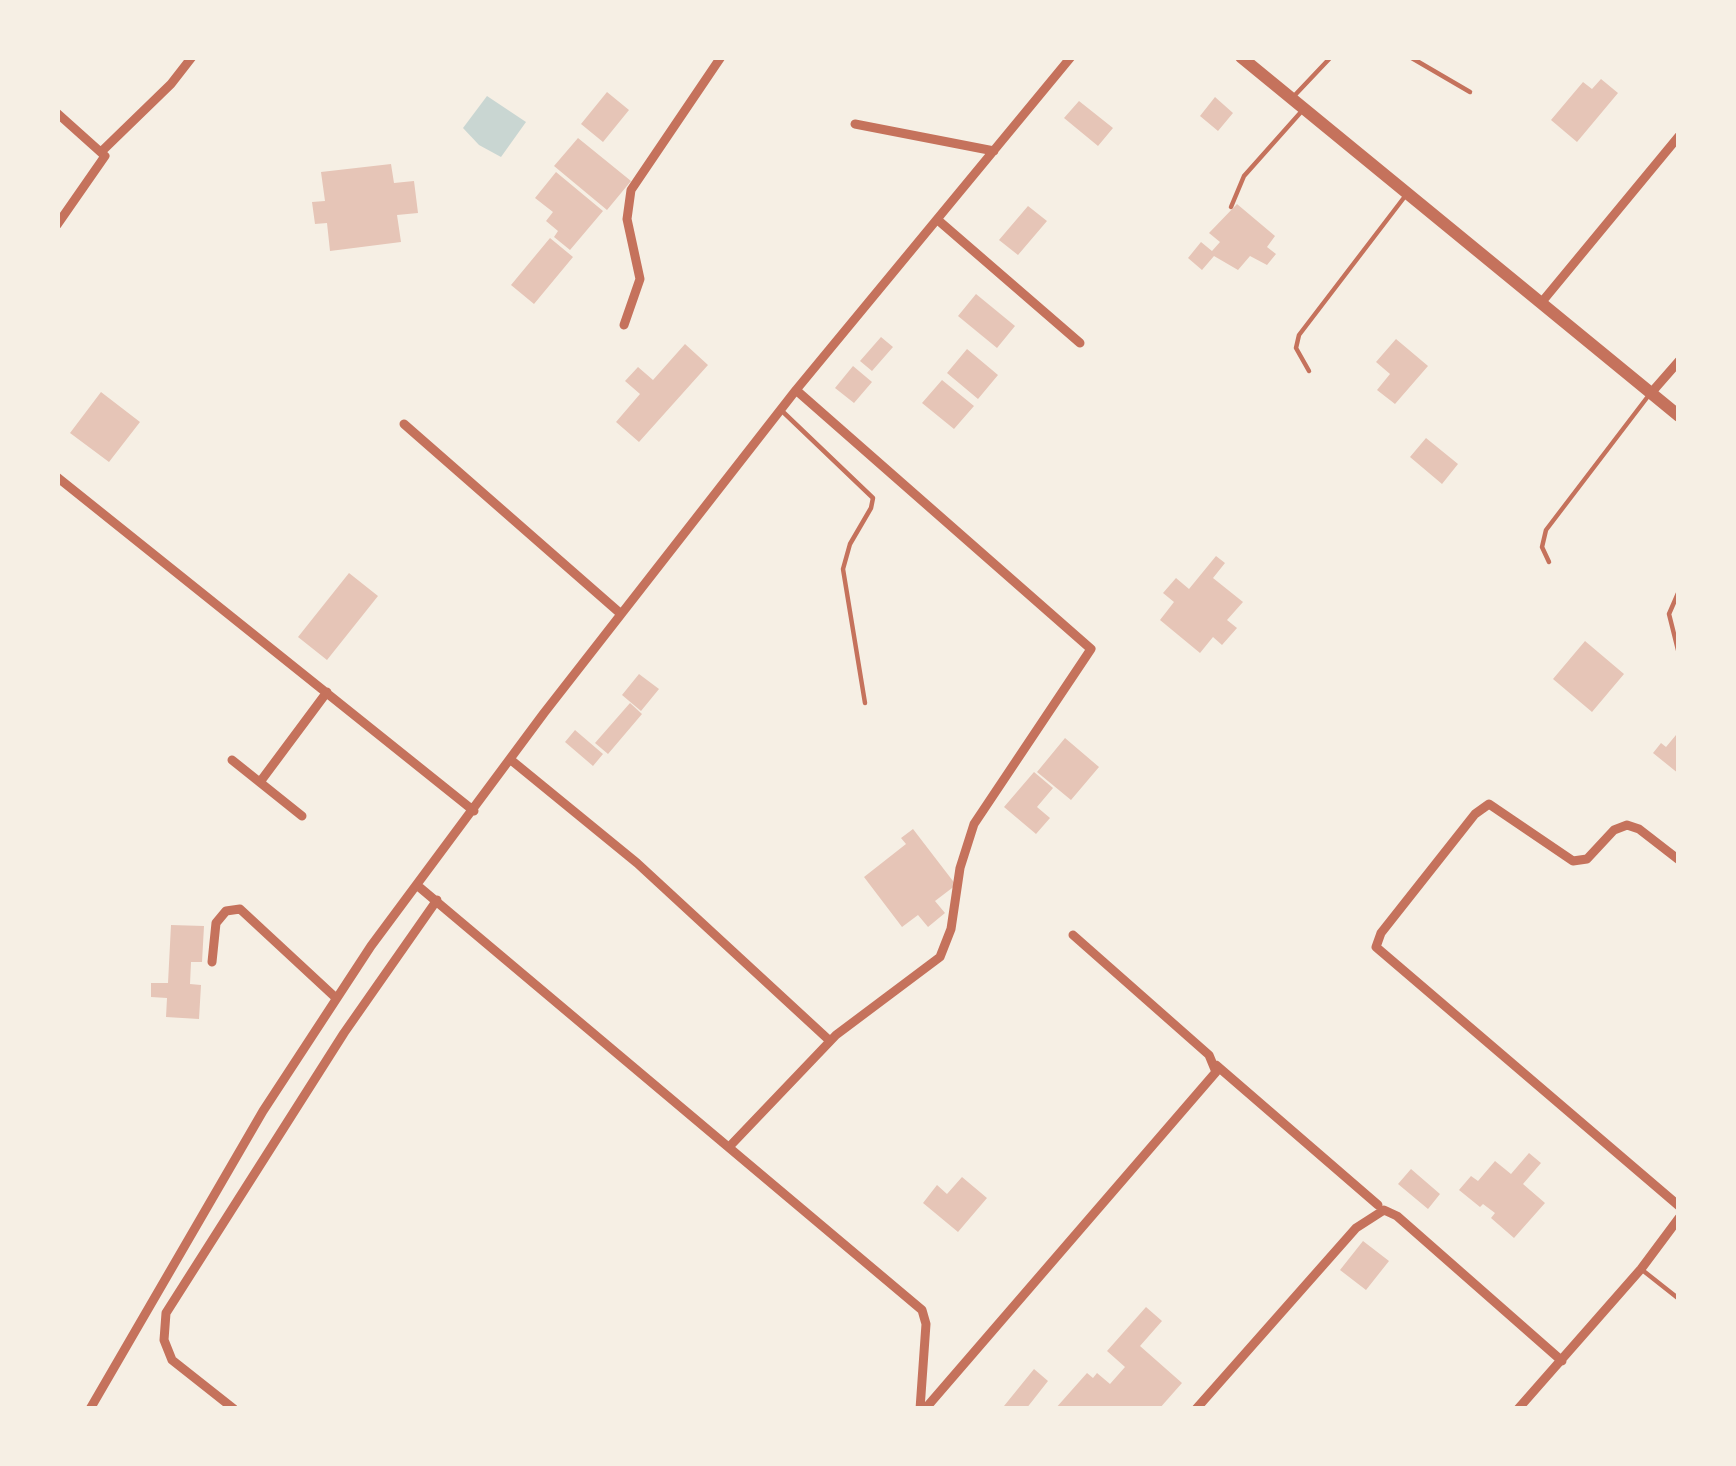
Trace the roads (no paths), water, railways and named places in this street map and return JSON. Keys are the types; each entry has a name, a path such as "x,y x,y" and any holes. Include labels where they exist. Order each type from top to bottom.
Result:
{"street":[{"path":"102,151 192,57"},
{"path":"624,326 640,279 628,219 631,190 721,57"},
{"path":"90,1409 182,1246 336,998 621,614 796,390 1071,57"},
{"path":"1241,57 1679,416"},
{"path":"57,113 102,151 105,160 57,225"},
{"path":"855,124 994,152"},
{"path":"1540,304 1679,136"},
{"path":"939,221 1080,343"},
{"path":"1651,393 1679,361"},
{"path":"730,1146 830,1041 940,957 952,928 960,868 974,824 1091,649 796,390"},
{"path":"404,424 621,614"},
{"path":"57,477 474,811"},
{"path":"260,782 328,692"},
{"path":"232,760 302,816"},
{"path":"511,760 637,863 830,1041"},
{"path":"1679,860 1627,825 1614,830 1587,859 1573,861 1489,803 1475,814 1381,933 1376,947 1679,1206"},
{"path":"418,886 922,1310 926,1324 922,1409"},
{"path":"234,1409 172,1360 163,1331 166,1313 344,1033 437,900"},
{"path":"212,962 216,923 226,911 240,909 336,998"},
{"path":"1073,935 1378,1204"},
{"path":"922,1409 1212,1081 1216,1065"},
{"path":"1196,1409 1356,1228 1384,1210 1397,1216 1562,1361"},
{"path":"1518,1409 1641,1269 1679,1218"}],"lane":[{"path":"1291,99 1331,57"},
{"path":"1410,57 1470,92"},
{"path":"1232,207 1244,176 1304,109"},
{"path":"1309,371 1298,353 1299,335 1407,193"},
{"path":"1549,562 1542,547 1546,530 1651,393"},
{"path":"781,410 873,498 843,569 865,703"},
{"path":"1679,591 1670,614 1679,654"},
{"path":"1641,1269 1679,1299"}]}
